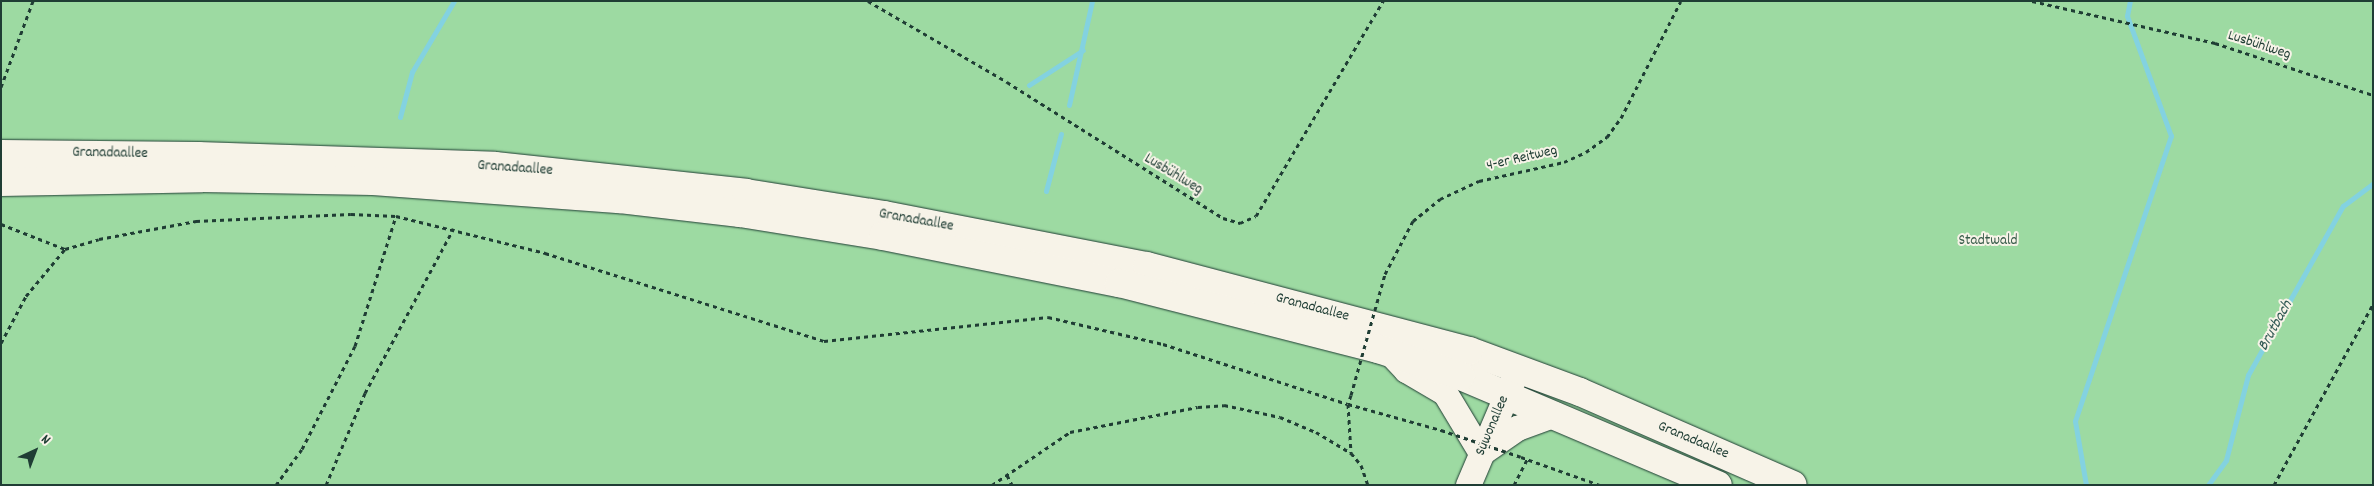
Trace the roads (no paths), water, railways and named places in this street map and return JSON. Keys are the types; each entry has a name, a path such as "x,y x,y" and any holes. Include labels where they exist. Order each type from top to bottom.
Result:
{"main road":[{"name":"Granadaallee","path":"1,154 188,156 495,166 746,193 894,217 1147,266 1465,363 1507,394 1718,485"},
{"name":"Granadaallee","path":"1,182 202,178 373,181 620,198 740,213 955,250 1120,283 1389,352 1465,363 1518,368 1793,485"}],"street":[{"path":"1389,352 1406,370 1445,393 1481,453 1517,428 1555,414"},
{"name":"Suwonallee","path":"1468,485 1518,368"}],"waterway":[{"path":"400,117 412,72 454,1"},
{"path":"1069,105 1092,1"},
{"path":"2086,485 2075,421 2171,136 2127,16 2130,1"},
{"path":"1029,85 1083,50"},
{"path":"1046,191 1061,134"},
{"name":"Brutbach","path":"2208,485 2226,460 2248,375 2343,206 2373,183"}],"park label":[{"name":"Stadtwald","path":"1988,242"}]}
